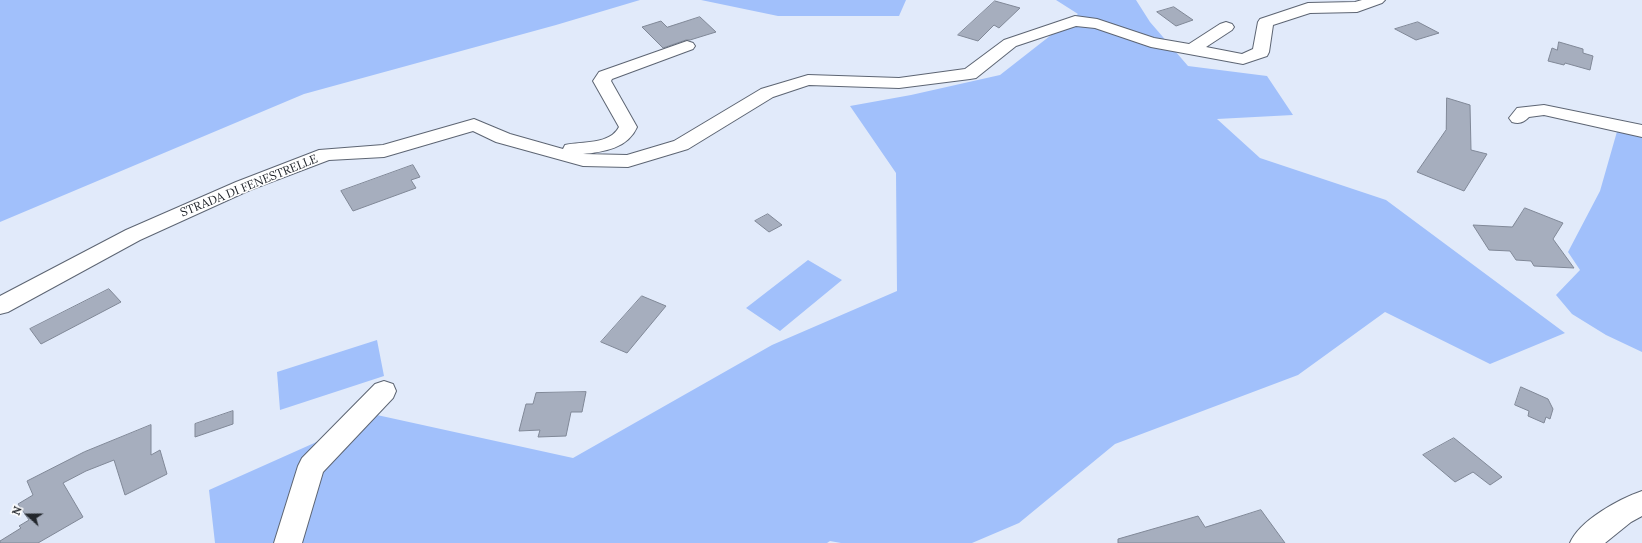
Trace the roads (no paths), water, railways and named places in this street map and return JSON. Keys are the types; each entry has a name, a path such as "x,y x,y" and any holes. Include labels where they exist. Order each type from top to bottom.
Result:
{"street":[{"name":"STRADA DI FENESTRELLE","path":"0,306 133,235 243,186 326,154 384,151 474,124 503,138 583,160 628,162 681,145 767,93 808,80 899,83 970,74 1010,43 1075,21 1097,24 1151,42 1243,59 1261,52 1266,22 1308,8 1358,7 1377,0"},
{"path":"1191,50 1226,27"},
{"path":"551,152 601,146 622,137 627,131 628,127 602,81 605,76 687,46"},
{"path":"1518,118 1523,112 1544,110 1642,131"},
{"path":"288,543 311,466 384,392"},
{"path":"1584,543 1621,513 1642,504"}]}
